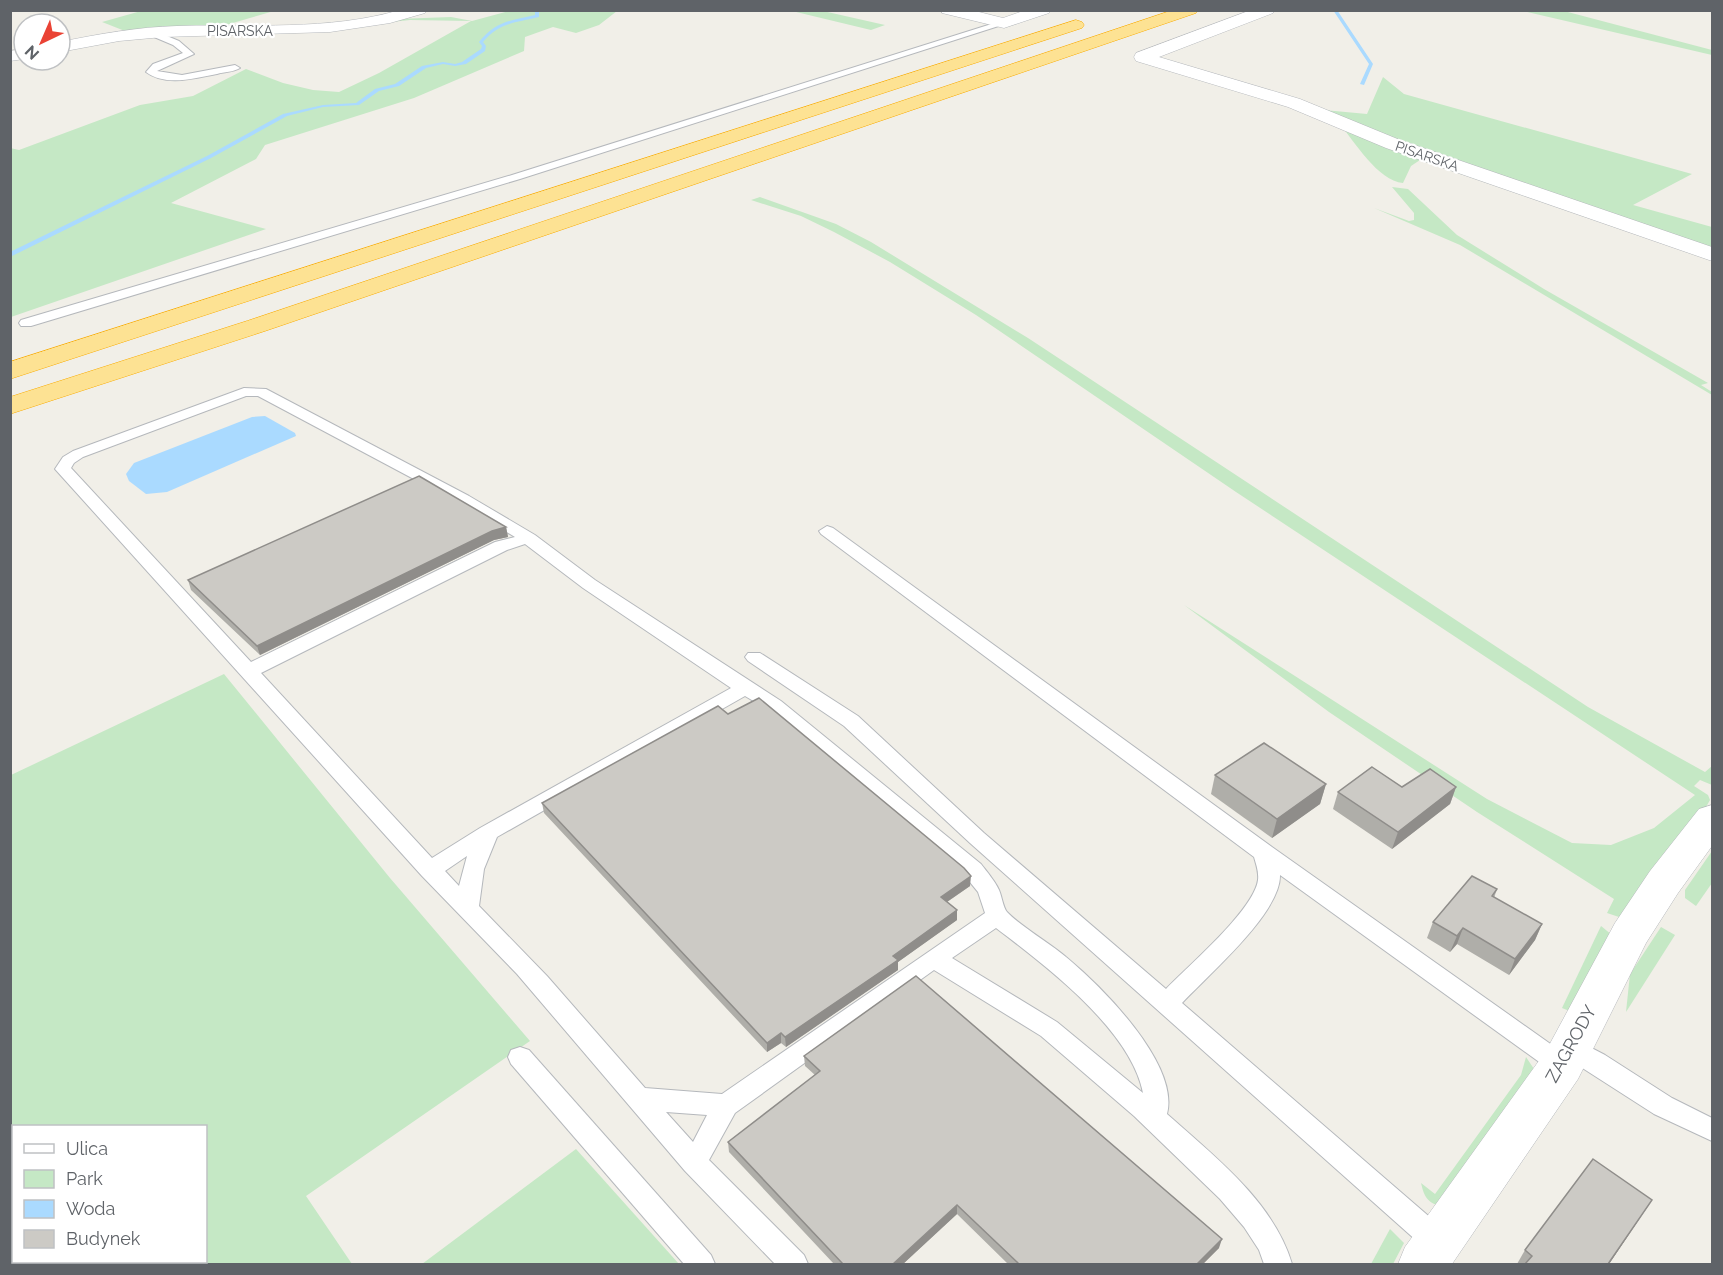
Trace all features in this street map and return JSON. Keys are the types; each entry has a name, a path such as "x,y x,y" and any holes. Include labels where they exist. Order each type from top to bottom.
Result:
{"highway":[{"path":"10,406 277,319 1190,10"},
{"path":"10,371 1092,20"}],"street":[{"name":"PISARSKA","path":"72,45 150,32 325,28 376,21 419,10"},
{"path":"948,10 1004,23 1043,10"},
{"name":"PISARSKA","path":"1267,10 1142,57 1294,103 1393,144 1713,254"},
{"name":"ZAGRODY","path":"1431,1254 1566,1057 1630,934 1664,882 1713,819"}],"lane":[{"path":"26,323 516,177 1004,23"},
{"path":"150,32 176,43 189,54 207,60"},
{"path":"189,54 156,66 151,72 175,78 235,68"},
{"path":"794,1264 756,1230 538,981 430,870 250,670 63,469 69,460 104,443 244,392 261,392 463,499 529,538 559,563 774,705 973,870 988,889 997,916 1077,980 1107,1008 1129,1034 1155,1085 1158,1102 1153,1117"},
{"path":"827,531 1264,854 1566,1057 1596,1062 1664,1106 1713,1130"},
{"path":"250,670 501,546 529,538"},
{"path":"754,657 851,721 977,838 1166,1004 1431,1254"},
{"path":"430,870 489,832 745,688"},
{"path":"468,908 470,878 476,857 489,832"},
{"path":"1166,1004 1248,918 1264,896 1270,879 1264,854"},
{"path":"695,1162 726,1105 934,957 997,916"},
{"path":"934,957 950,971 987,989 1052,1031 1153,1117 1238,1200 1256,1221 1269,1239 1278,1264"},
{"path":"520,1057 701,1264"},
{"path":"640,1099 726,1105"}],"green space":[{"path":"141,11 274,11 212,29 125,31 102,22"},
{"path":"509,11 617,11 599,25 576,33 553,27 525,37 524,51 414,98 265,145 256,159 171,203 266,229 11,317 10,148 19,150 140,105 193,96 246,69 283,83 313,90 339,92 379,73 471,21 410,20 264,35 267,33 397,19 451,17 472,21"},
{"path":"792,11 823,11 885,25 871,30"},
{"path":"1523,11 1564,11 1712,50 1712,55"},
{"path":"1383,77 1404,94 1692,174 1633,205 1712,227 1712,251 1392,141 1324,110 1367,114"},
{"path":"1339,123 1712,257 1712,260 1420,160 1411,166 1403,183 1394,181 1367,159"},
{"path":"1392,187 1408,189 1457,235 1544,289 1708,383 1701,385 1712,392 1712,395 1460,245 1374,208 1409,221 1414,220 1414,213"},
{"path":"760,197 836,224 871,242 1028,338 1588,707 1705,772 1712,766 1712,785 1700,780 1694,786 1708,795 1710,800 1706,807 1622,918 1607,913 1614,899 1477,812 1329,712 1184,605 1487,799 1572,843 1611,845 1654,828 1695,795 1236,492 976,315 890,262 834,232 801,216 751,200"},
{"path":"224,674 390,878 530,1041 306,1196 352,1264 41,1264 207,1263 207,1125 12,1125 12,1170 11,775"},
{"path":"1712,851 1712,883 1696,906 1685,898 1685,890"},
{"path":"1601,926 1612,935 1572,1012 1562,1008"},
{"path":"1661,927 1675,935 1626,1012 1630,974"},
{"path":"1526,1057 1534,1069 1441,1206 1432,1203 1425,1195 1421,1183 1435,1194 1521,1075"},
{"path":"576,1149 679,1264 422,1264"},
{"path":"1390,1229 1404,1243 1393,1264 1371,1264"}],"water":[{"path":"265,416 295,433 296,436 167,492 146,494 129,481 126,474 134,463 252,417"}],"building":[{"path":"419,476 506,527 492,531 257,646 188,580"},
{"path":"759,698 971,876 941,897 957,910 893,956 898,960 785,1037 781,1033 767,1043 542,803 718,706 728,714"},
{"path":"1264,743 1326,784 1277,819 1215,775"},
{"path":"1372,767 1402,787 1430,769 1456,787 1398,832 1338,792"},
{"path":"1472,876 1497,889 1492,896 1542,924 1515,959 1463,928 1457,936 1433,922"},
{"path":"916,976 1222,1239 1197,1264 1019,1264 957,1205 893,1264 843,1264 728,1142 820,1071 804,1056"},
{"path":"1593,1159 1652,1200 1608,1264 1525,1264 1532,1256 1525,1250"}],"waterway":[{"path":"10,255 209,157 285,115 323,106 357,104 377,90 397,85 424,67 443,63 455,65 464,63 483,50 484,46 481,42 487,34 500,25 537,16 537,10"},
{"path":"1335,10 1371,64 1362,84"}]}
